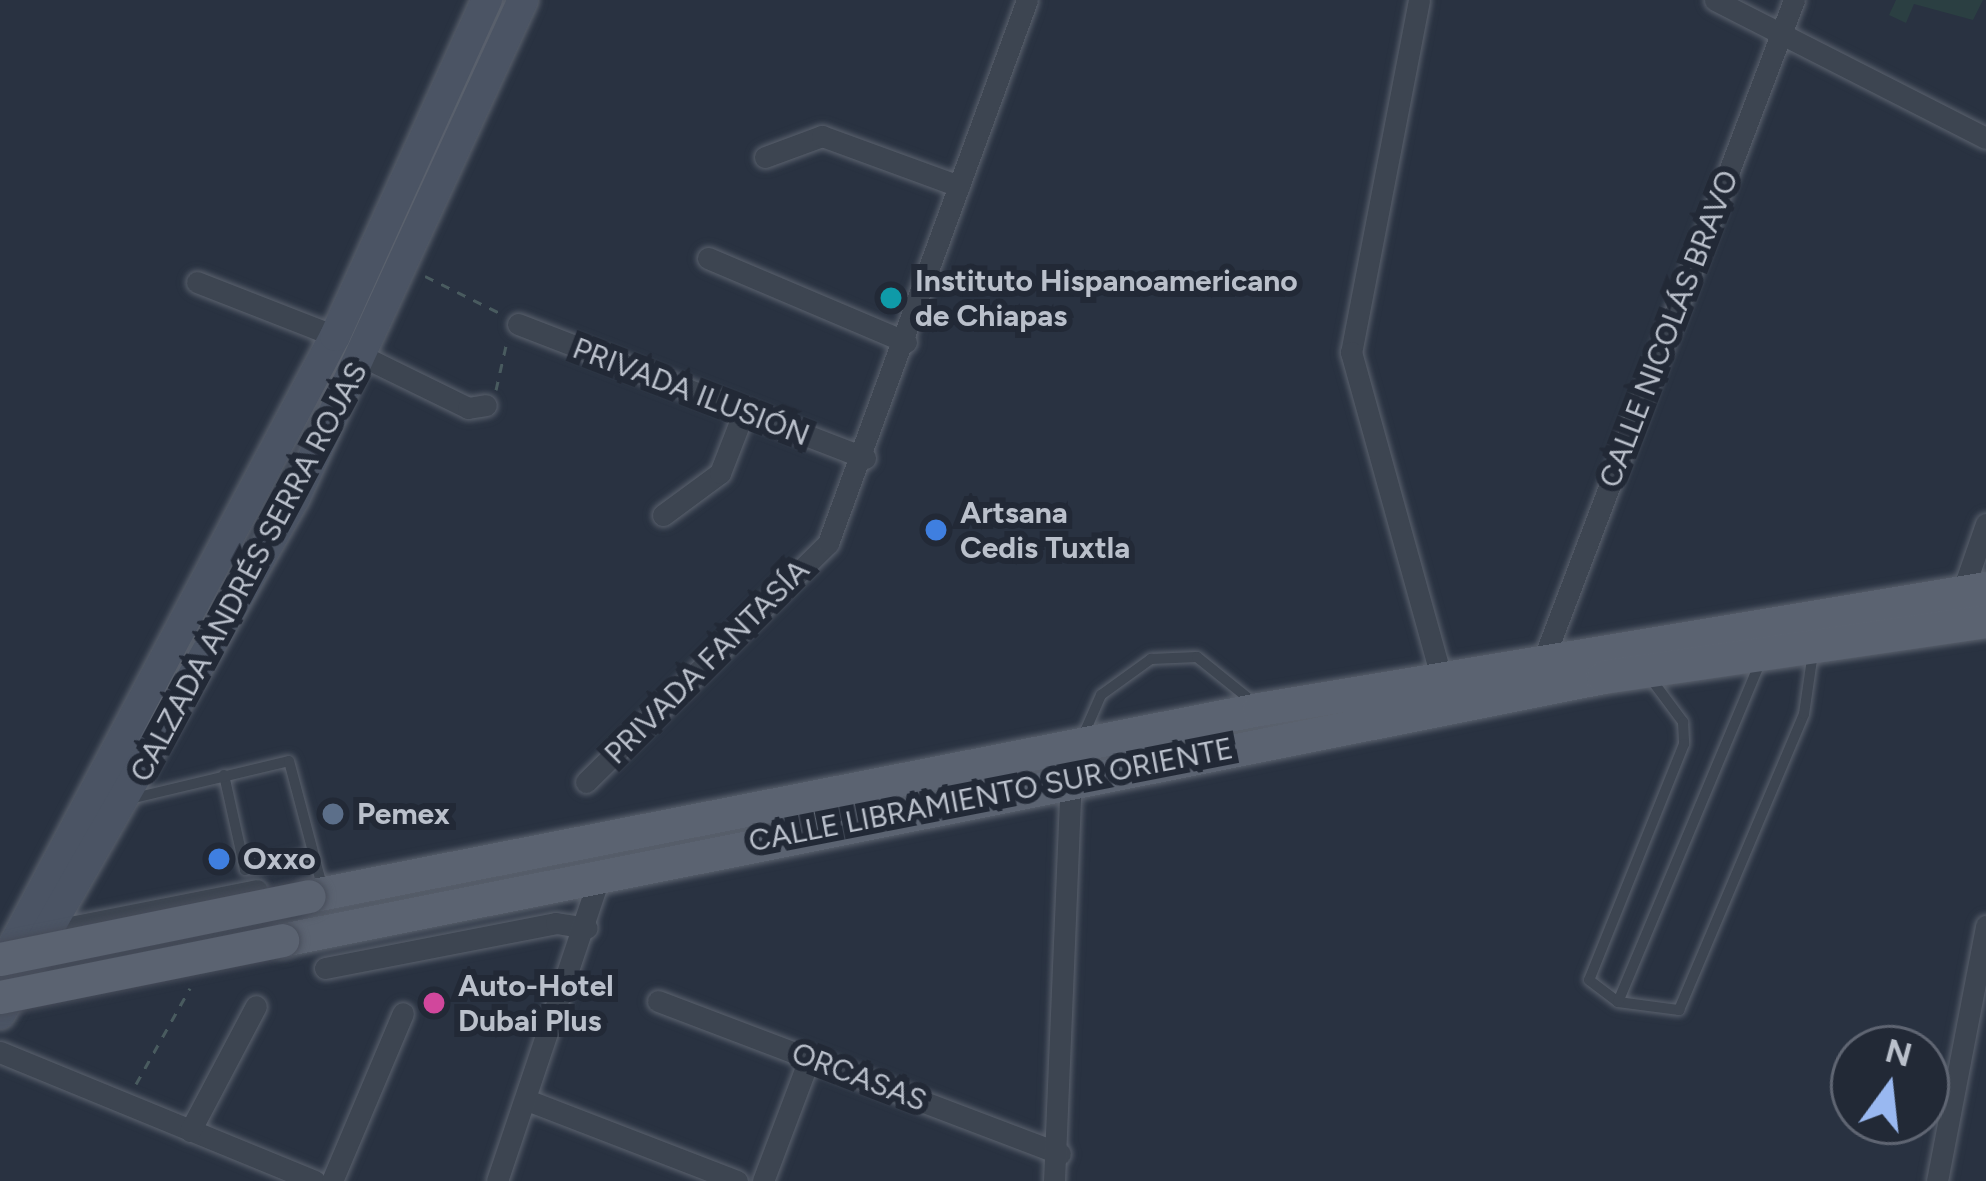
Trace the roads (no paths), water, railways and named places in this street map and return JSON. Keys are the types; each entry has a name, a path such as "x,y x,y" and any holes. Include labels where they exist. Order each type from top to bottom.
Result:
{"main road":[{"name":"CALZADA ANDRÉS SERRA ROJAS","path":"2,1000 5,946 295,416 487,0"},
{"name":"CALZADA ANDRÉS SERRA ROJAS","path":"2,1000 55,930 130,800 326,433 524,0"},
{"path":"295,416 326,433"},
{"name":"CALLE LIBRAMIENTO SUR ORIENTE","path":"5,946 901,795 1071,780 1445,693 1544,658 1974,589"},
{"name":"CALLE LIBRAMIENTO SUR ORIENTE","path":"901,795 1080,743 1259,709 1645,672 1814,643 1986,621"},
{"name":"CALLE LIBRAMIENTO SUR ORIENTE","path":"2,1000 818,809"}],"street":[{"path":"865,458 1027,0"},
{"path":"1419,0 1351,352 1445,693"},
{"path":"1715,0 1986,138"},
{"name":"CALLE NICOLÁS BRAVO","path":"1544,658 1794,0"},
{"path":"765,157 822,136 958,186"},
{"path":"709,258 906,342"},
{"path":"197,282 335,336"},
{"name":"PRIVADA ILUSIÓN","path":"518,324 865,458"},
{"path":"362,356 468,408 486,405"},
{"path":"663,515 720,472 742,414"},
{"name":"PRIVADA FANTASÍA","path":"586,782 828,543 865,458"},
{"path":"1974,589 1986,524"},
{"path":"2,1000 881,830 901,795 851,773 320,878 247,880 5,946"},
{"path":"1054,1181 1060,1154 1071,780"},
{"path":"497,1181 586,928 596,886"},
{"path":"325,968 556,922 586,928"},
{"path":"1937,1181 1986,926"},
{"name":"ORCASAS","path":"658,1000 1060,1154"},
{"path":"190,1131 256,1006"},
{"path":"332,1181 403,1013"},
{"path":"0,1052 123,1107 315,1181"},
{"path":"763,1181 809,1059"},
{"path":"527,1100 737,1181"}],"lane":[{"path":"1645,672 1685,733 1591,970 1592,988 1618,1002 1679,1010 1804,714 1814,643"},
{"path":"1618,1002 1767,651"},
{"path":"1080,743 1101,694 1150,659 1197,657 1259,709"},
{"path":"130,800 289,761 320,878"},
{"path":"224,775 247,880 313,854"}],"place":[{"name":"Instituto Hispanoamericano de Chiapas","path":"891,298"},
{"name":"Artsana Cedis Tuxtla","path":"936,530"},
{"name":"Pemex","path":"333,814"},
{"name":"Oxxo","path":"219,859"},
{"name":"Auto-Hotel Dubai Plus","path":"434,1003"}]}
